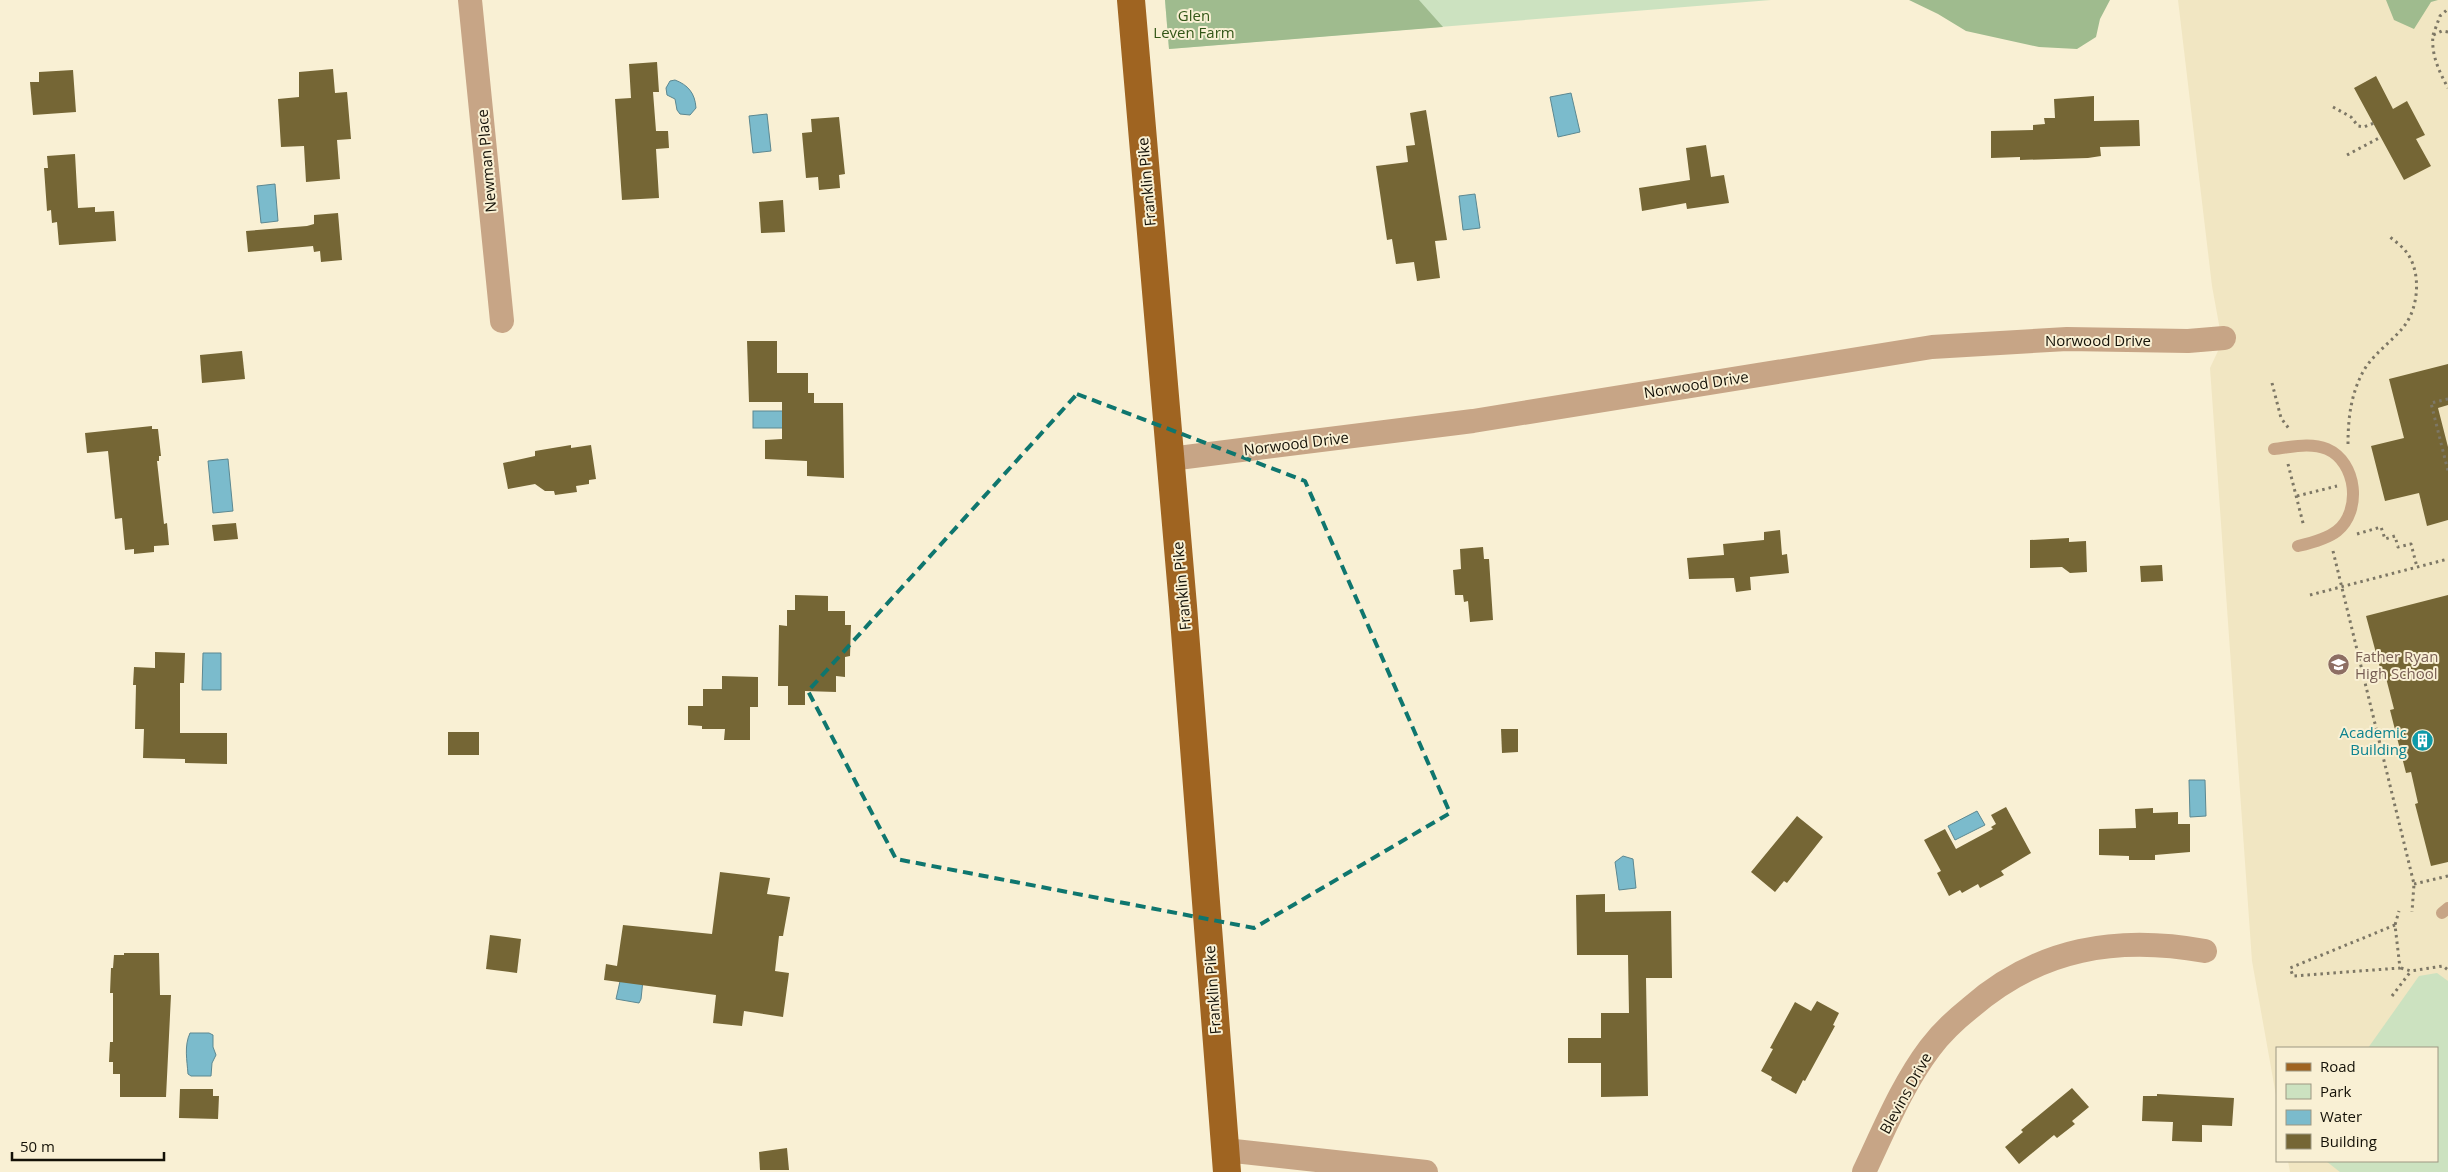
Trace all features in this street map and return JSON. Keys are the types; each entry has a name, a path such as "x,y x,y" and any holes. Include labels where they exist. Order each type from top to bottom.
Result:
{"main road":[{"name":"Franklin Pike","path":"1131,0 1206,887 1226,1161"}],"street":[{"name":"Newman Place","path":"470,0 502,321"},
{"name":"Norwood Drive","path":"1170,459 1473,421 1938,346 2057,340 2188,340 2224,338"},
{"name":"Blevins Drive","path":"1864,1172 1897,1102 1922,1059 1948,1026 1987,993 2040,964 2082,950 2130,944 2164,945 2205,951"},
{"path":"1226,1161 1426,1172"}],"lane":[{"path":"2274,449 2302,445 2328,450 2342,462 2352,483 2352,506 2346,522 2337,531 2325,538 2298,546"}],"path":[{"path":"2448,9 2440,16 2433,35 2434,55 2448,88"},
{"path":"2433,35 2442,31 2448,32"},
{"path":"2333,107 2351,117 2358,126 2364,127 2374,124"},
{"path":"2347,155 2382,137"},
{"path":"2344,444 2348,448 2348,413 2364,371 2376,354 2405,325 2414,310 2417,294 2413,264 2407,253 2390,237"},
{"path":"2272,383 2281,418 2290,430 2298,430"},
{"path":"2448,399 2431,404 2448,471"},
{"path":"2288,464 2304,527"},
{"path":"2297,496 2352,483"},
{"path":"2356,530 2352,536 2381,527 2385,539 2395,536 2398,547 2411,544 2417,568"},
{"path":"2338,548 2332,552 2414,884 2412,912"},
{"path":"2310,594 2448,559"},
{"path":"2414,884 2448,876"},
{"path":"2399,911 2395,925 2400,968"},
{"path":"2395,925 2290,968 2292,976 2400,968 2411,970 2443,966 2448,970"},
{"path":"2392,996 2411,970"}],"highlighted area":[{"path":"1077,394 1305,481 1450,813 1254,928 896,859 808,691"}],"shaded area":[{"name":"Father Ryan High School","path":"2178,0 2448,0 2448,1172 2290,1172 2288,1162 2438,1162 2438,1047 2276,1047 2276,1095 2252,961 2210,368 2224,338 2220,330 2212,286"}],"green space":[{"name":"Glen Leven Farm","path":"1165,0 1771,0 1169,49"},
{"name":"Glen Leven Farm","path":"1165,0 1419,0 1443,27 1169,49"},
{"path":"1909,0 2110,0 2100,19 2096,37 2077,49 2039,47 1966,31 1938,14"},
{"path":"2386,0 2438,0 2431,2 2414,29 2394,20"},
{"path":"2437,973 2448,981 2448,1172 2340,1172 2327,1162 2438,1162 2438,1047 2369,1047 2419,976"}],"water":[{"path":"675,80 684,84 694,98 696,108 690,115 680,114 677,110 675,99 667,95 666,88 670,81"},
{"path":"1571,93 1580,132 1558,137 1550,97"},
{"path":"767,114 771,151 753,153 749,116"},
{"path":"275,184 278,221 261,223 257,186"},
{"path":"1475,194 1480,228 1463,230 1459,196"},
{"path":"753,411 787,411 787,428 753,428"},
{"path":"228,459 233,511 213,513 208,461"},
{"path":"203,653 221,653 221,690 202,690"},
{"path":"2189,780 2205,780 2206,816 2190,817"},
{"path":"1977,811 1985,825 1955,840 1948,826"},
{"path":"1623,856 1633,859 1636,888 1619,890 1615,862"},
{"path":"625,959 645,961 639,1003 616,999"},
{"path":"190,1033 209,1033 213,1035 213,1047 216,1055 212,1063 211,1076 191,1076 188,1074 186,1048"}],"building":[{"path":"657,62 659,92 653,92 656,131 668,131 669,148 656,149 659,198 622,200 615,99 631,98 629,64"},
{"path":"333,69 335,93 347,92 351,139 337,140 340,179 306,182 304,146 281,147 278,99 299,97 299,72"},
{"path":"73,70 76,112 33,115 30,82 39,82 39,72"},
{"path":"2376,76 2393,109 2407,101 2425,135 2416,139 2431,166 2404,180 2354,88"},
{"path":"2094,96 2094,121 2139,120 2140,146 2100,147 2101,156 2088,158 2020,160 2020,157 1991,158 1991,131 2033,130 2033,125 2045,124 2044,118 2055,118 2054,99"},
{"path":"1426,110 1447,240 1435,241 1440,278 1417,281 1414,262 1396,264 1392,239 1387,240 1376,166 1408,162 1406,146 1415,145 1410,113"},
{"path":"839,117 845,174 839,175 840,188 819,190 818,177 806,178 802,133 812,132 811,119"},
{"path":"1706,145 1711,177 1724,175 1729,203 1687,209 1686,203 1642,211 1639,188 1690,180 1686,148"},
{"path":"75,154 78,208 95,207 95,212 114,211 116,241 59,245 57,222 52,223 51,210 47,211 44,168 48,168 47,156"},
{"path":"783,200 785,232 761,233 759,202"},
{"path":"338,213 342,260 321,262 320,251 314,252 313,246 248,252 246,231 307,226 314,224 314,215"},
{"path":"747,341 777,341 777,373 808,373 808,393 814,393 814,403 843,403 844,478 807,476 807,461 765,459 765,440 782,439 782,402 749,402"},
{"path":"242,351 245,379 202,383 200,355"},
{"path":"2448,364 2448,405 2438,408 2448,447 2448,520 2427,526 2419,493 2385,501 2371,446 2404,438 2389,379"},
{"path":"152,426 152,429 158,429 161,456 159,456 159,461 157,461 164,524 167,523 169,545 154,546 154,552 134,554 134,549 125,550 122,518 115,519 108,451 87,453 85,433"},
{"path":"571,445 571,448 591,445 596,479 589,480 589,484 576,486 577,492 555,495 554,491 545,491 535,484 508,489 503,463 535,456 535,451"},
{"path":"236,523 238,539 214,541 212,525"},
{"path":"1780,530 1782,555 1787,554 1789,573 1750,577 1751,590 1736,592 1734,578 1689,579 1687,558 1724,555 1723,544 1764,540 1764,532"},
{"path":"2069,538 2069,542 2086,541 2087,572 2070,573 2062,567 2030,568 2030,540"},
{"path":"1483,547 1484,559 1489,559 1493,620 1470,622 1468,601 1464,602 1463,595 1455,595 1453,570 1461,569 1460,549"},
{"path":"2162,565 2163,581 2141,582 2140,566"},
{"path":"795,595 828,596 828,611 845,611 845,625 851,625 850,656 845,657 845,677 836,676 836,692 805,691 805,705 788,705 788,686 778,686 779,625 787,626 787,610 795,610"},
{"name":"Academic Building","path":"2448,595 2448,862 2431,866 2415,804 2418,803 2411,772 2406,773 2390,710 2394,709 2386,678 2383,679 2366,616"},
{"path":"155,652 185,653 184,683 180,683 180,733 227,733 227,764 185,763 185,759 143,758 144,729 135,729 136,685 133,685 134,667 155,668"},
{"path":"722,676 758,677 758,707 750,707 750,740 724,740 725,729 702,729 702,726 688,725 688,706 703,706 703,689 722,689"},
{"path":"1501,729 1518,729 1518,752 1502,753"},
{"path":"448,732 479,732 479,755 448,755"},
{"path":"2006,807 2031,853 2001,871 2004,875 1980,888 1978,884 1962,893 1960,890 1949,896 1937,873 1941,871 1924,840 1945,829 1956,849 1993,829 1991,827 1996,824 1991,815"},
{"path":"2153,808 2153,813 2178,812 2178,824 2190,824 2190,852 2155,855 2155,860 2129,860 2129,856 2099,855 2099,829 2136,828 2135,809"},
{"path":"1797,816 1823,837 1787,883 1784,881 1775,892 1751,872"},
{"path":"720,872 770,878 767,894 790,897 783,936 779,936 775,971 789,973 783,1017 744,1011 742,1026 713,1023 716,995 604,980 606,964 617,966 623,925 712,934"},
{"path":"1605,894 1605,912 1671,911 1672,978 1646,978 1648,1096 1601,1097 1601,1063 1568,1063 1568,1038 1601,1038 1601,1013 1629,1013 1628,955 1577,955 1576,895"},
{"path":"490,935 521,939 517,973 486,969"},
{"path":"124,953 159,953 160,995 171,995 166,1097 120,1097 120,1074 113,1074 113,1062 109,1062 110,1042 113,1042 113,993 110,993 111,968 113,968 114,955 124,955"},
{"path":"1817,1001 1839,1013 1833,1025 1835,1026 1796,1094 1771,1080 1772,1077 1761,1071 1773,1049 1770,1048 1795,1002 1811,1011"},
{"path":"2072,1088 2089,1107 2072,1121 2075,1124 2057,1138 2054,1135 2019,1164 2005,1147 2023,1132 2021,1130"},
{"path":"180,1089 213,1089 213,1096 219,1096 218,1119 179,1118"},
{"path":"2157,1094 2234,1098 2232,1126 2202,1125 2202,1142 2172,1141 2173,1122 2142,1121 2143,1096 2157,1096"},
{"path":"787,1148 789,1170 760,1170 759,1152"}],"place":[{"name":"Father Ryan High School","path":"2339,665"},
{"name":"Academic Building","path":"2423,741"}]}
